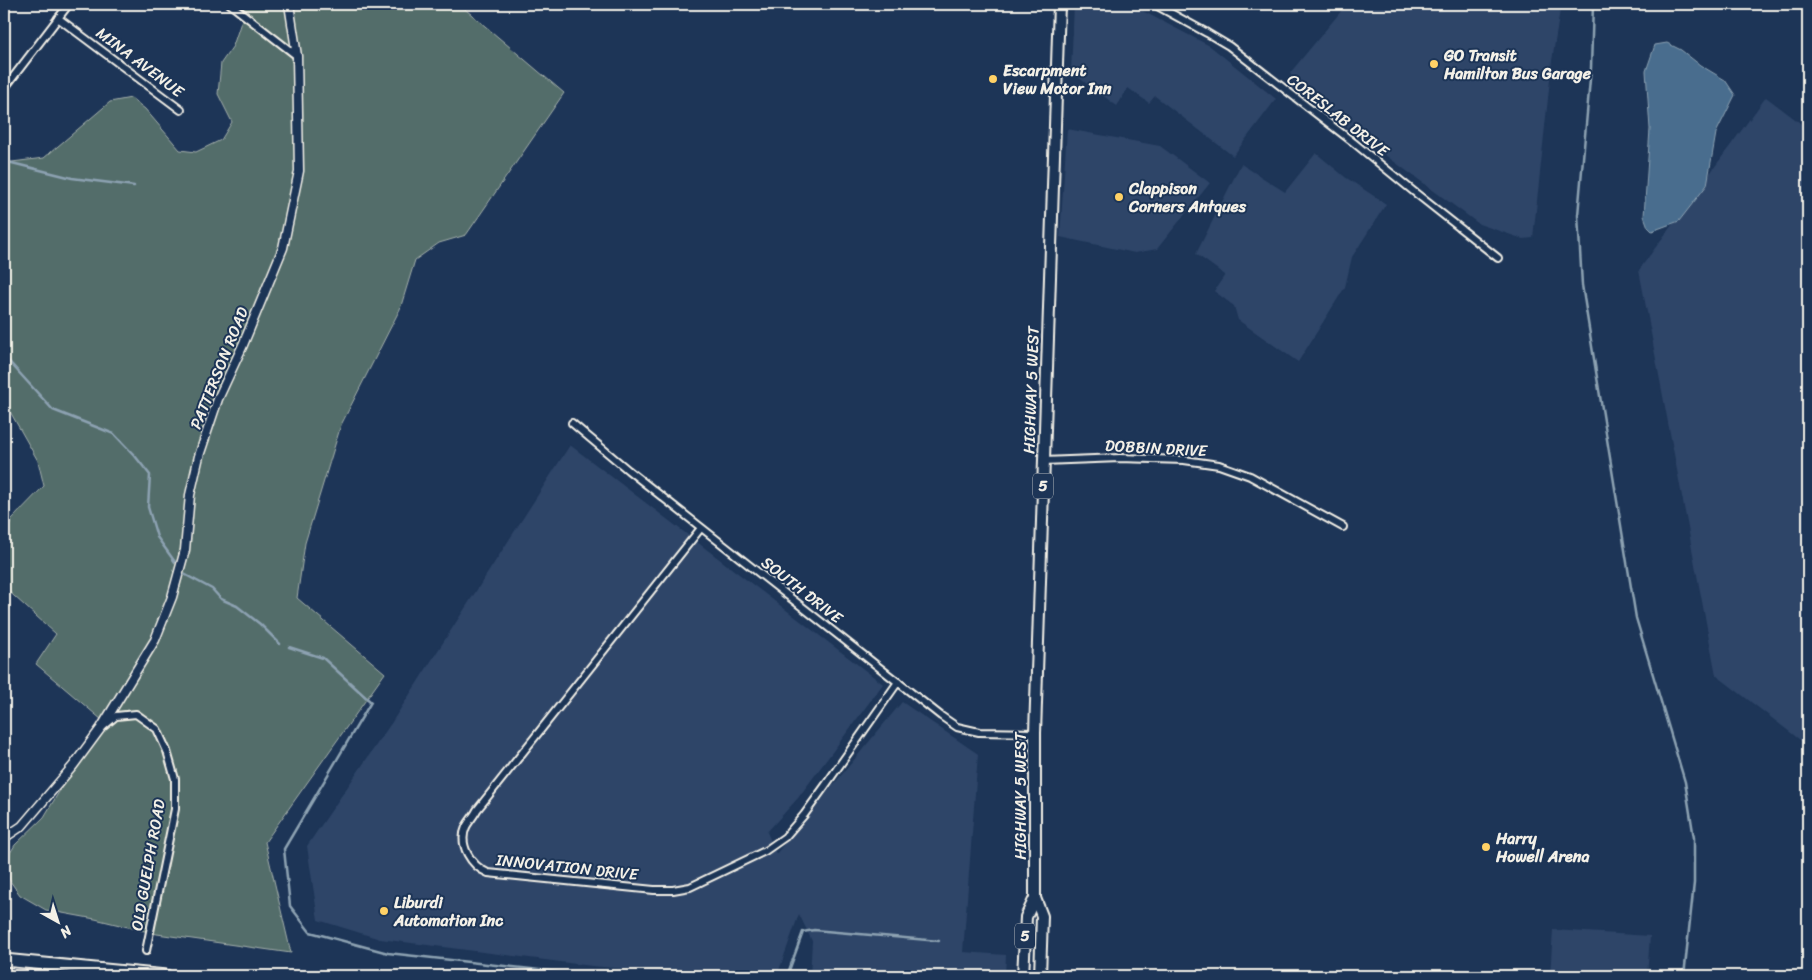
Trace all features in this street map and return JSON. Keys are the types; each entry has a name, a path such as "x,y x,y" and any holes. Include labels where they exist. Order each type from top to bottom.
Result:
{"highway":[{"path":"4,960 166,976"}],"main road":[{"name":"HIGHWAY 5 WEST","path":"1040,976 1042,916 1035,898 1034,733 1059,4"},
{"name":"HIGHWAY 5 WEST","path":"1023,976 1026,917 1035,898"}],"street":[{"path":"4,88 69,4"},
{"path":"230,4 297,56"},
{"name":"PATTERSON ROAD","path":"101,728 155,640 172,597 185,550 190,495 199,456 218,399 283,248 299,171 297,56 289,4"},
{"name":"CORESLAB DRIVE","path":"1154,4 1229,46 1354,142 1413,192 1498,258"},
{"name":"MINA AVENUE","path":"58,18 181,110"},
{"name":"SOUTH DRIVE","path":"572,423 702,528 957,727 979,732 1034,733"},
{"name":"DOBBIN DRIVE","path":"1044,461 1120,458 1184,460 1219,465 1250,476 1343,528"},
{"name":"INNOVATION DRIVE","path":"702,528 478,810 466,828 465,846 468,855 480,870 654,890 673,890 690,887 765,851 785,836 817,798 898,682"},
{"name":"OLD GUELPH ROAD","path":"4,838 22,826 74,766 101,728 116,716 136,714 157,729 167,751 175,779 175,809 146,951"}],"shaded area":[{"path":"1074,4 1129,4 1210,46 1276,99 1233,156 1155,96 1149,103 1128,88 1117,106 1071,72"},
{"path":"1347,4 1561,4 1552,61 1533,238 1523,239 1479,224 1298,91 1290,73"},
{"path":"1667,43 1681,50 1700,65 1725,80 1735,95 1716,133 1707,185 1679,221 1652,231 1648,227 1644,216 1650,129 1646,71 1655,45"},
{"path":"1766,97 1808,129 1808,746 1716,675 1639,270"},
{"path":"1067,129 1160,146 1210,183 1157,249 1135,253 1060,237"},
{"path":"1316,153 1345,177 1386,204 1352,257 1345,287 1298,362 1238,320 1234,306 1214,291 1225,275 1196,254 1241,164 1285,192"},
{"path":"570,445 883,684 798,798 767,832 776,854 902,702 978,754 963,952 1006,955 1005,976 810,976 812,941 799,914 777,976 706,976 592,966 380,939 318,920 307,846 392,722"},
{"path":"1553,930 1650,936 1647,976 1550,976"}],"green space":[{"path":"244,4 459,4 564,93 466,235 439,243 415,260 400,309 341,425 305,543 297,598 385,673 265,842 291,953 157,934 95,919 46,910 20,895 10,881 7,869 10,853 15,845 44,817 102,720 36,664 56,634 4,587 4,545 11,520 44,486 38,461 4,401 4,163 44,158 110,102 131,98 145,109 180,150 196,152 221,140 232,122 218,94 221,63 233,46 242,19"}],"waterway":[{"path":"1593,4 1591,68 1578,215 1582,285 1636,618 1685,782 1694,838 1694,883 1684,976"},
{"path":"4,161 72,178 134,186"},
{"path":"4,356 53,410 114,434 135,456 150,475 148,507 157,537 175,562"},
{"path":"184,574 212,589 221,599 237,606 260,624 280,644"},
{"path":"289,647 323,658 371,702 284,849 290,906 310,932 388,953 594,976"},
{"path":"787,976 803,932 814,930 939,941"}],"place":[{"name":"GO Transit Hamilton Bus Garage","path":"1434,64"},
{"name":"Escarpment View Motor Inn","path":"993,79"},
{"name":"Clappison Corners Antques","path":"1119,197"},
{"name":"Harry Howell Arena","path":"1486,847"},
{"name":"Liburdi Automation Inc","path":"384,911"}]}
